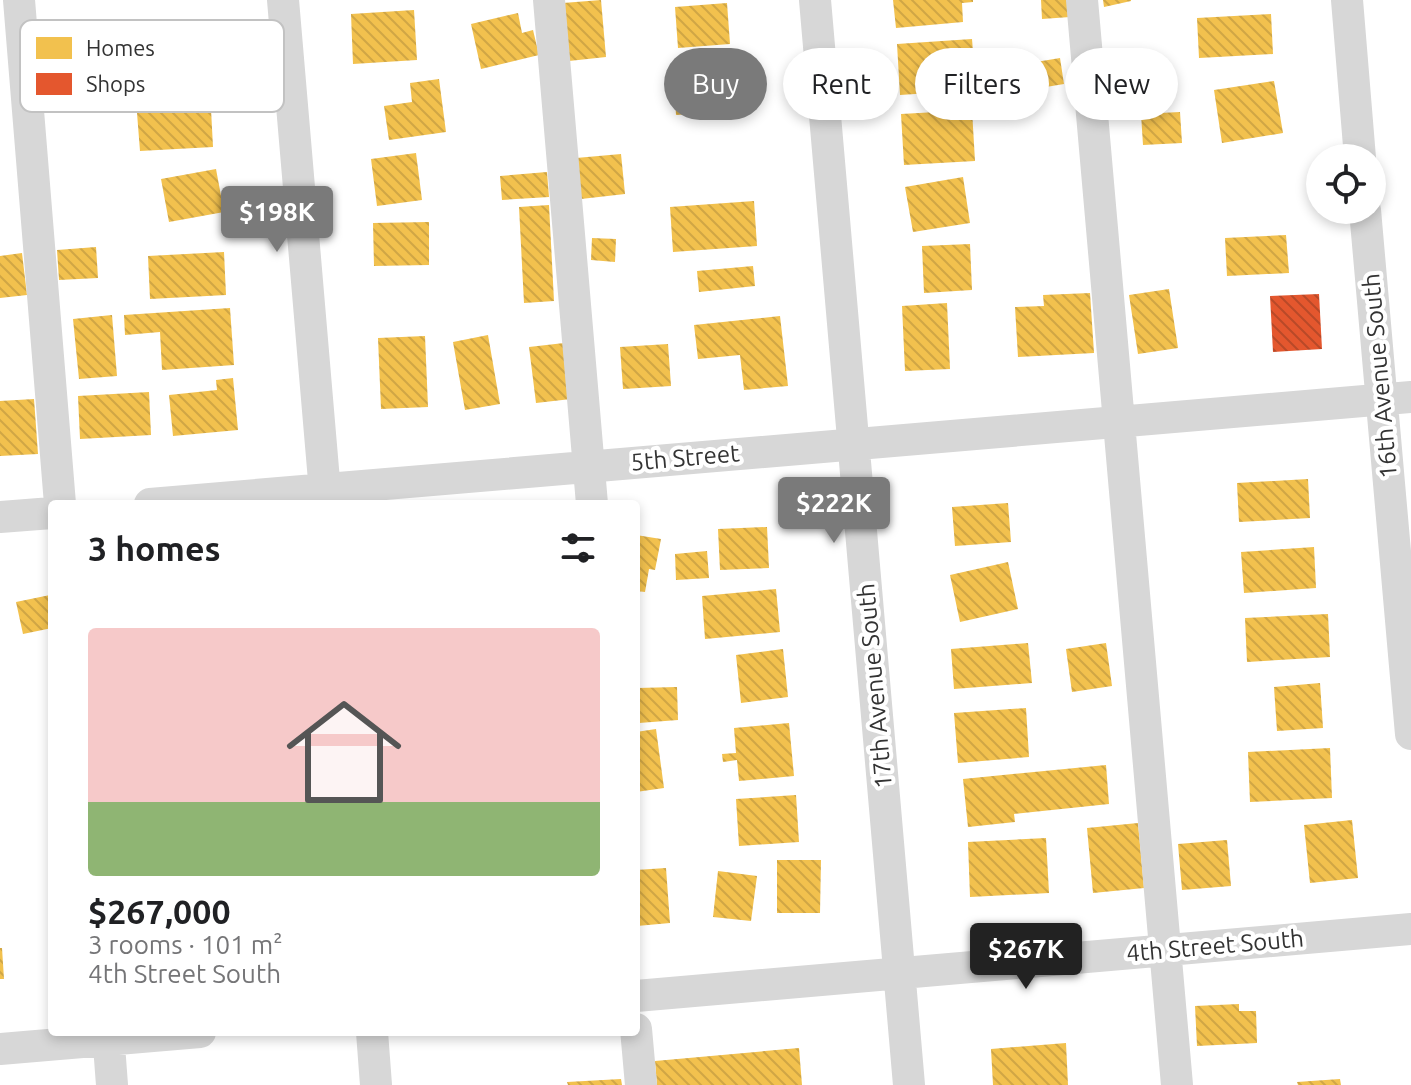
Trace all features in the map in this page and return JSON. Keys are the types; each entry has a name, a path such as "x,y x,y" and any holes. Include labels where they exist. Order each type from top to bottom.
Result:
{"street":[{"path":"19,0 21,20"},
{"path":"283,0 326,496"},
{"path":"549,0 592,500"},
{"name":"17th Avenue South","path":"815,0 909,1085"},
{"path":"1082,0 1177,1085"},
{"path":"1347,0 1359,144"},
{"path":"28,112 60,500"},
{"name":"16th Avenue South","path":"1367,224 1396,398 1411,734"},
{"name":"5th Street","path":"238,500 326,496 589,466 1396,398"},
{"path":"0,517 48,513"},
{"name":"4th Street South","path":"640,996 1411,929"},
{"path":"0,1049 108,1036 112,1085"},
{"path":"372,1036 376,1085"},
{"path":"637,1036 641,1085"}],"building: Homes":[{"path":"601,0 606,57 569,61 563,3"},
{"path":"893,0 973,2 962,3 963,22 896,28"},
{"path":"1041,0 1068,0 1070,17 1042,19"},
{"path":"1103,0 1131,0 1131,1 1104,7"},
{"path":"727,3 730,44 678,48 675,7"},
{"path":"414,10 417,60 353,64 351,14"},
{"path":"518,13 522,33 533,30 539,55 481,69 471,24"},
{"path":"1271,14 1273,54 1199,58 1197,18"},
{"path":"972,39 973,48 915,48 915,94 900,95 897,44"},
{"path":"1060,58 1064,84 1049,86 1049,60"},
{"path":"439,79 446,132 389,140 384,106 412,102 410,83"},
{"path":"1274,81 1283,133 1222,143 1214,90"},
{"path":"211,112 213,147 140,151 137,113"},
{"path":"1178,112 1182,143 1143,145 1141,120 1178,120"},
{"path":"915,113 915,120 973,120 975,161 904,165 901,114"},
{"path":"416,153 422,200 377,206 371,159"},
{"path":"621,154 625,194 581,199 576,158"},
{"path":"216,169 224,212 169,222 161,179"},
{"path":"547,172 549,197 502,200 500,176"},
{"path":"963,177 970,223 913,232 905,187"},
{"path":"754,201 757,246 673,252 670,207"},
{"path":"549,205 554,301 524,303 519,207"},
{"path":"429,222 429,265 374,266 373,223"},
{"path":"1286,235 1289,273 1227,276 1225,238"},
{"path":"592,238 616,239 615,262 591,260"},
{"path":"970,244 972,290 924,293 922,246"},
{"path":"96,247 98,278 59,280 57,250"},
{"path":"224,252 226,295 150,299 148,256"},
{"path":"22,253 27,295 0,298 0,256"},
{"path":"753,266 755,286 699,292 697,271"},
{"path":"1169,289 1178,348 1138,354 1129,295"},
{"path":"1090,293 1094,353 1018,357 1015,307 1044,306 1043,295"},
{"path":"947,303 950,369 905,371 902,306"},
{"path":"230,308 234,365 162,370 160,332 125,335 124,315"},
{"path":"112,315 117,376 79,379 73,319"},
{"path":"780,316 788,386 744,390 740,355 698,359 694,325"},
{"path":"488,335 500,404 465,410 453,342"},
{"path":"425,336 428,407 381,409 378,338"},
{"path":"564,343 571,399 536,403 529,347"},
{"path":"668,344 671,386 623,389 620,347"},
{"path":"233,378 238,430 173,436 169,395 217,390 216,380"},
{"path":"149,392 151,435 80,439 78,396"},
{"path":"34,399 38,454 0,456 0,401"},
{"path":"1308,479 1310,518 1239,522 1237,483"},
{"path":"1008,503 1011,542 955,546 952,507"},
{"path":"767,527 769,568 720,570 718,529"},
{"path":"640,536 661,539 655,570 649,569 645,592 640,591"},
{"path":"1314,547 1316,588 1244,593 1241,552"},
{"path":"707,551 709,578 676,580 675,554"},
{"path":"1008,562 1018,609 960,622 950,575"},
{"path":"776,589 780,632 705,639 702,596"},
{"path":"48,595 48,629 23,634 16,602"},
{"path":"1328,614 1330,657 1247,662 1245,618"},
{"path":"1028,643 1032,683 954,689 951,649"},
{"path":"1106,643 1112,686 1072,692 1066,649"},
{"path":"783,649 788,697 741,703 736,655"},
{"path":"1320,683 1323,728 1277,731 1274,687"},
{"path":"677,687 678,720 640,723 640,688"},
{"path":"1026,708 1029,757 958,763 954,713"},
{"path":"789,723 794,776 739,781 737,760 723,762 722,754 736,753 734,728"},
{"path":"656,729 664,788 640,791 640,731"},
{"path":"1330,748 1332,798 1250,802 1248,752"},
{"path":"1106,765 1109,804 1014,814 1015,822 968,827 963,779"},
{"path":"796,795 799,842 739,846 736,799"},
{"path":"1352,820 1358,878 1310,883 1304,825"},
{"path":"1138,823 1144,888 1093,893 1087,828"},
{"path":"1046,838 1049,893 970,897 968,842"},
{"path":"1227,840 1231,886 1182,890 1178,844"},
{"path":"777,860 821,860 820,913 777,913"},
{"path":"666,868 670,923 640,926 640,870"},
{"path":"718,871 757,876 751,921 713,917"},
{"path":"2,948 4,979 0,979"},
{"path":"1239,1004 1239,1011 1256,1011 1257,1043 1197,1046 1195,1006"},
{"path":"1066,1043 1068,1085 993,1085 991,1049"},
{"path":"799,1048 802,1085 657,1085 655,1061"},
{"path":"621,1079 622,1085 568,1085 567,1082"},
{"path":"1340,1079 1341,1085 1298,1085 1297,1082"}],"building: Shops":[{"path":"1319,294 1322,349 1273,352 1270,296"}]}
